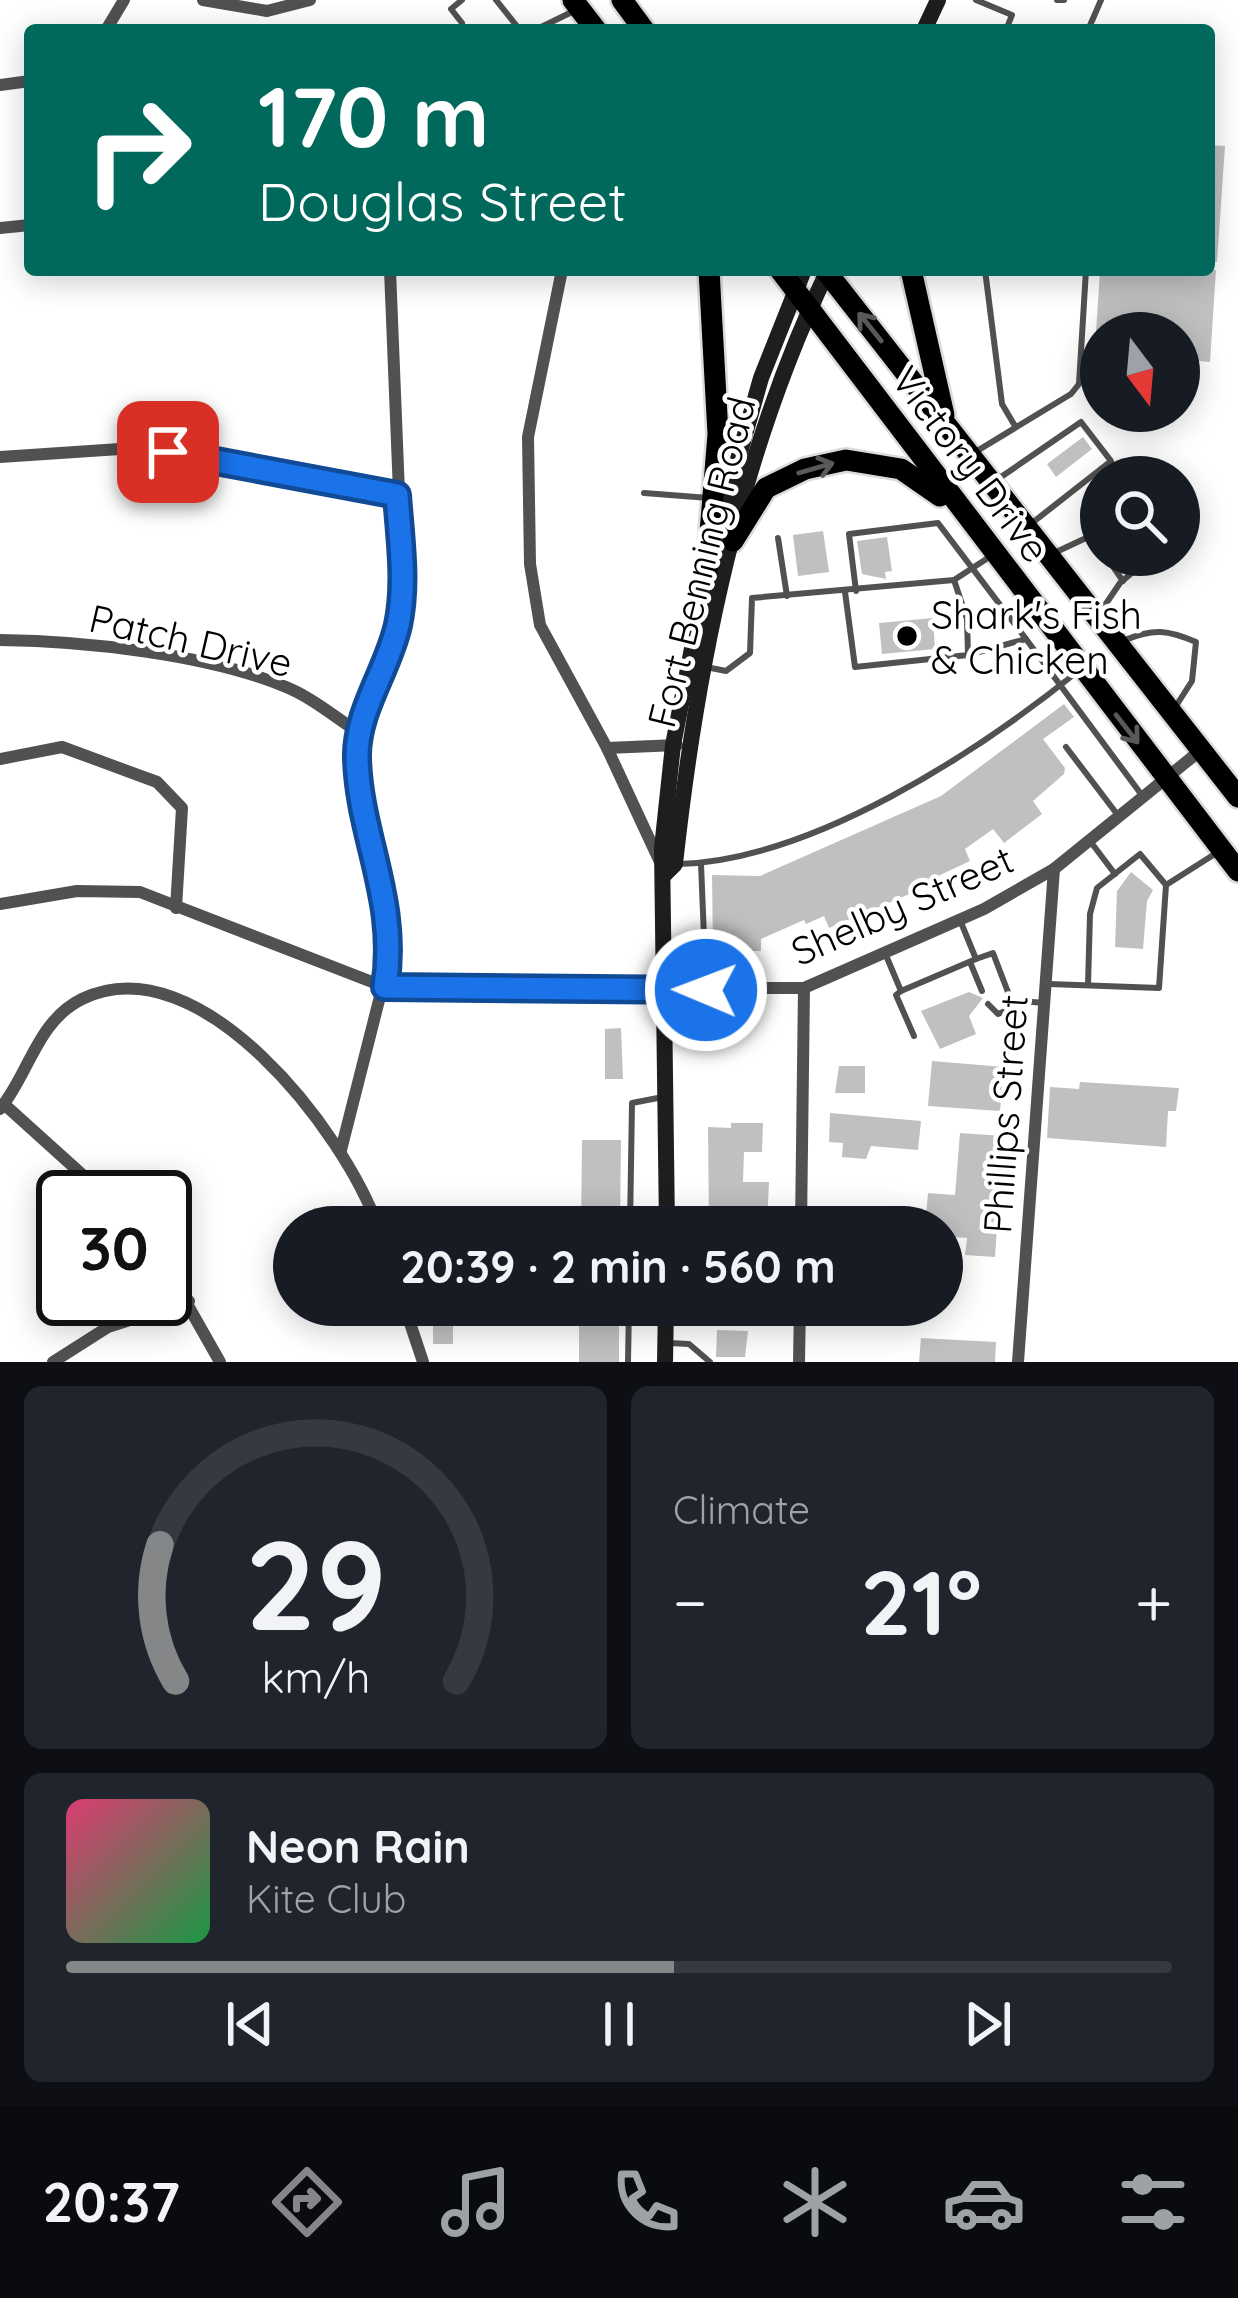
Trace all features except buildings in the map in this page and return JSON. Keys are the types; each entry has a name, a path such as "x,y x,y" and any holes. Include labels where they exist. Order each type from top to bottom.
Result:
{"highway":[{"path":"707,570 718,434 709,276"},
{"name":"Victory Drive","path":"831,276 1238,797"},
{"path":"912,276 946,421"},
{"name":"Victory Drive","path":"800,280 810,308 1238,872"},
{"path":"733,542 766,488 806,470 846,460 901,469 958,508"}],"street":[{"path":"203,0 267,11 310,0"},
{"path":"341,1150 390,957 357,763 358,732 399,622 403,591 389,276"},
{"path":"561,276 527,437 530,564 540,625 670,869"},
{"name":"Fort Benning Road","path":"681,746 774,397 825,276"},
{"name":"Fort Benning Road","path":"667,1206 664,989 670,869 662,848 707,570 761,378 800,280"},
{"path":"0,457 120,448 168,452 397,495"},
{"name":"Patch Drive","path":"0,640 106,646 231,671 288,687 358,732"},
{"path":"607,748 681,746"},
{"path":"0,759 62,747 157,782 182,808 176,908"},
{"name":"Shelby Street","path":"0,904 77,891 140,892 385,987 804,988 960,920 1054,869 1201,749"},
{"name":"Phillips Street","path":"1018,1362 1054,869"},
{"path":"801,1206 804,988"},
{"path":"76,1170 2,1107 40,1038 61,1014 84,998 155,992 191,1002 226,1024 341,1150 368,1206"},
{"path":"192,1307 220,1362"},
{"path":"53,1362 111,1326"},
{"path":"411,1326 423,1362"},
{"path":"665,1326 665,1362"},
{"path":"799,1362 800,1326"}],"lane":[{"path":"462,0 451,9 462,23"},
{"path":"496,0 515,24"},
{"path":"976,0 1012,15 1008,24"},
{"path":"545,24 582,3"},
{"path":"986,276 1002,404 1016,426"},
{"path":"972,454 1072,394 1079,384 1086,276"},
{"path":"994,481 1082,422 1111,460 1029,526"},
{"path":"644,493 712,499"},
{"path":"856,591 849,534 938,523 1144,797"},
{"path":"778,538 788,596"},
{"path":"1051,554 1080,542"},
{"path":"703,666 726,671 750,652 752,598 954,580 993,554"},
{"path":"1120,576 1123,581"},
{"path":"1098,615 1129,576"},
{"path":"954,580 967,619 968,656"},
{"path":"845,592 855,667 968,656 1026,639"},
{"path":"1119,643 1149,630 1168,630 1196,642 1192,681 1172,712"},
{"path":"670,869 797,840 933,773 1081,669"},
{"path":"1066,747 1119,817"},
{"path":"1090,841 1115,874"},
{"path":"1166,886 1221,850"},
{"path":"1044,984 1088,986 1159,988 1166,886 1140,854 1097,888 1090,914 1088,986"},
{"path":"701,864 706,990"},
{"path":"960,920 982,991"},
{"path":"885,952 902,991"},
{"path":"914,1036 896,995 993,952 1010,1009 998,1014 988,1004"},
{"path":"1010,1000 1044,1003"},
{"path":"630,1206 632,1102 667,1097"},
{"path":"628,1362 629,1326"},
{"path":"665,1342 688,1344 710,1362"}],"place":[{"name":"Shark's Fish & Chicken","path":"907,636"}],"route":[{"path":"168,452 397,495 403,591 399,622 358,732 357,763 387,918 390,957 385,987 706,990"}]}
